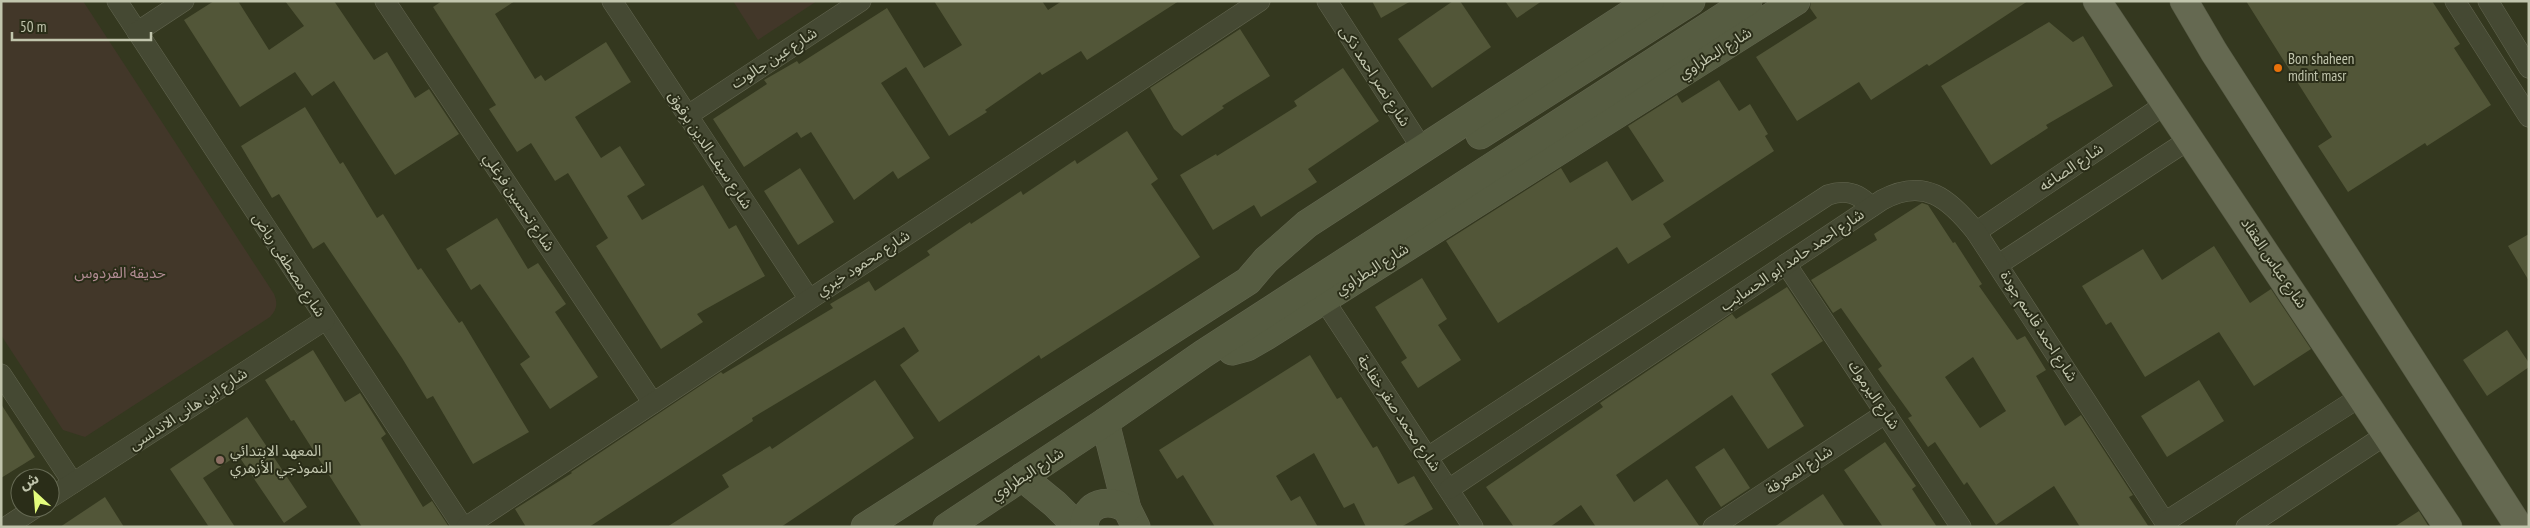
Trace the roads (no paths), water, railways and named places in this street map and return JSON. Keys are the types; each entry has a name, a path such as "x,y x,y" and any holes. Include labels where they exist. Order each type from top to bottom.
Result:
{"main road":[{"name":"شارع عباس العقاد","path":"2097,1 2362,395 2448,527"},
{"path":"2184,1 2219,60 2519,527"}],"street":[{"name":"شارع مصطفى رياض","path":"117,1 464,527"},
{"path":"137,32 184,1"},
{"name":"شارع تحسين فرغلي","path":"385,1 653,403"},
{"name":"شارع سيف الدين برقوق","path":"612,1 809,299"},
{"name":"شارع عين جالوت","path":"687,116 861,1"},
{"name":"شارع محمود خيري","path":"464,527 1260,1"},
{"name":"شارع نصر احمد ذكى","path":"1327,1 1423,150"},
{"path":"1248,281 1266,260 1307,224 1650,1"},
{"path":"865,527 1248,281 1691,1"},
{"path":"1203,354 1748,1"},
{"name":"شارع البطراوي","path":"947,527 1203,354 1226,353 1247,347 1796,1"},
{"path":"2454,1 2529,116"},
{"path":"2488,1 2525,55 2496,66"},
{"name":"شارع الصاغه","path":"1976,232 2167,103"},
{"path":"1999,264 2190,139"},
{"name":"شارع احمد قاسم جودة","path":"1871,208 1894,194 1907,190 1922,190 1946,201 1976,232 1999,264 2166,524"},
{"name":"شارع احمد حامد ابو الحسايب","path":"1428,457 1828,195 1837,192 1856,194 1871,208 1449,489"},
{"name":"شارع اليرموك","path":"1786,264 1961,527"},
{"name":"شارع محمد صقر خفاجة","path":"1324,300 1473,527"},
{"name":"شارع ابن هانى الاندلسى","path":"60,491 326,320"},
{"path":"1,374 73,483"},
{"path":"2166,524 2362,395"},
{"name":"شارع المعرفة","path":"1713,527 1886,413"},
{"path":"1105,422 1131,518"},
{"path":"2246,527 2387,434"},
{"path":"1022,477 1055,504 1078,527"},
{"path":"1084,527 1087,513 1095,505 1106,502 1117,503 1131,518"},
{"path":"6,527 20,518"}],"place":[{"name":"Bon shaheen mdint masr","path":"2278,68"},
{"name":"المعهد الابتدائي النموذجي الأزهري","path":"220,460"}],"park label":[{"name":"حديقة الفردوس","path":"120,273"}]}
